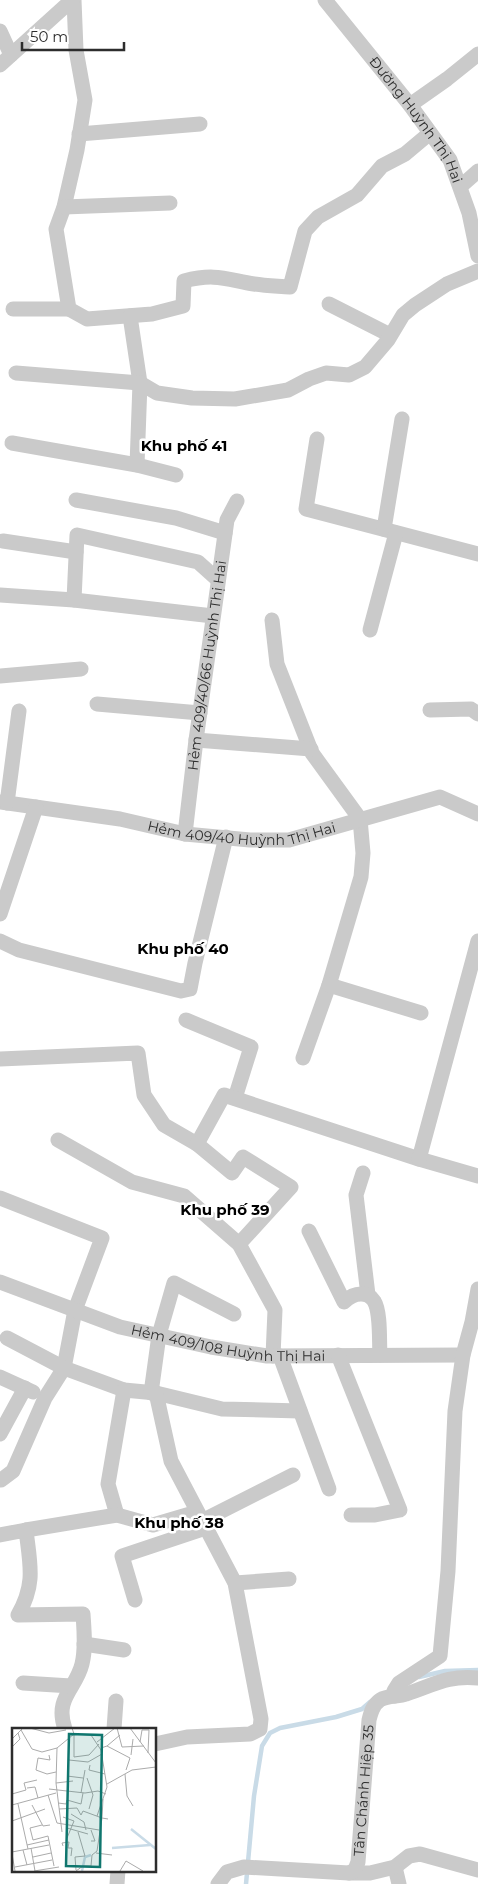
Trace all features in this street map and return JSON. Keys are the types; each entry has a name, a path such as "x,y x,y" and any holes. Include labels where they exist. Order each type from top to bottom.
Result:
{"street":[{"path":"6,60 73,0"},
{"path":"69,309 56,229 64,207 80,134 85,100 76,50 73,0"},
{"name":"Đường Huỳnh Thị Hai","path":"325,0 410,105 450,160 461,186 469,213 478,256"},
{"path":"0,30 6,60"},
{"path":"410,105 478,54"},
{"path":"80,134 200,124"},
{"path":"13,309 69,309 87,319 152,314 183,306 184,281 202,277 225,277 255,285 290,287 305,230 318,217 357,195 382,166 406,154 430,133"},
{"path":"461,186 478,171"},
{"path":"64,207 170,202"},
{"path":"16,373 140,383 157,393 192,398 235,399 288,390 326,373 349,375 365,368 403,315 415,304 447,284 478,271"},
{"path":"329,304 390,335"},
{"path":"130,316 140,383 137,466"},
{"path":"370,630 390,531 402,419"},
{"path":"317,439 306,509 478,554"},
{"path":"12,443 176,474"},
{"path":"76,500 176,518 225,533"},
{"name":"Hẻm 409/40/66 Huỳnh Thị Hai","path":"185,834 196,740 227,520 237,501"},
{"path":"74,600 77,535 198,562 218,580"},
{"path":"3,540 76,552"},
{"path":"0,595 74,600 213,616"},
{"path":"272,620 277,664 311,749 360,819 363,853 361,877 329,985 303,1058"},
{"path":"0,676 81,669"},
{"path":"97,704 200,713"},
{"path":"430,710 471,709 478,714"},
{"path":"3,802 19,711"},
{"path":"196,740 311,749"},
{"name":"Hẻm 409/40 Huỳnh Thị Hai","path":"3,802 120,819 185,834 289,840 440,797 478,814"},
{"path":"0,914 36,807"},
{"path":"0,941 19,950 171,989 181,991 190,989 194,963 213,895 226,837"},
{"path":"419,1159 478,941"},
{"path":"329,985 421,1013"},
{"path":"186,1020 251,1047 235,1098"},
{"path":"0,1059 138,1053 144,1095 164,1125 197,1144 232,1173 243,1157 291,1187 239,1244"},
{"path":"197,1144 224,1095 419,1159 478,1176"},
{"path":"58,1140 132,1182 184,1196 239,1244 275,1310 276,1356 300,1411 329,1489"},
{"path":"363,1173 356,1195 368,1295"},
{"path":"0,1198 102,1238 75,1310 64,1368 45,1398 13,1471 1,1480"},
{"path":"309,1231 344,1302 355,1294 368,1295 374,1300 377,1310 380,1355"},
{"name":"Hẻm 409/108 Huỳnh Thị Hai","path":"0,1282 120,1327 211,1347 276,1356 463,1355"},
{"path":"156,1744 182,1738 250,1734 260,1729 261,1719 235,1583 171,1461 154,1393 159,1335 174,1283 234,1314"},
{"path":"397,1689 440,1656 448,1571 455,1411 463,1355 475,1322 478,1289"},
{"path":"7,1338 64,1368 124,1390 154,1393 222,1409 300,1411"},
{"path":"338,1355 400,1510 375,1515 351,1516"},
{"path":"0,1377 45,1398"},
{"path":"0,1434 25,1388"},
{"path":"117,1515 108,1484 124,1390"},
{"path":"135,1600 122,1556 202,1520 294,1475"},
{"path":"0,1535 117,1515 153,1525 202,1520"},
{"path":"26,1530 30,1583 28,1596 18,1615 83,1614 84,1644 81,1668 71,1686 63,1707 65,1728"},
{"path":"235,1583 290,1579"},
{"path":"84,1644 124,1650"},
{"name":"Tân Chánh Hiệp 35","path":"218,1884 227,1872 251,1868 350,1873 355,1870 358,1862 371,1712 380,1700 397,1689 406,1694 437,1681 452,1678 478,1678"},
{"path":"23,1683 71,1686"},
{"path":"114,1728 116,1701"},
{"path":"350,1873 370,1873 395,1867 409,1856 420,1854 478,1870"},
{"path":"395,1867 399,1884"}],"waterway":[{"path":"419,1677 445,1671 478,1670"},
{"path":"246,1884 254,1796 262,1746 270,1733 280,1728 336,1717 362,1709 370,1702"}],"district":[{"name":"Khu phố 41","path":"184,446"},
{"name":"Khu phố 40","path":"183,949"},
{"name":"Khu phố 39","path":"225,1210"},
{"name":"Khu phố 38","path":"179,1523"}]}
